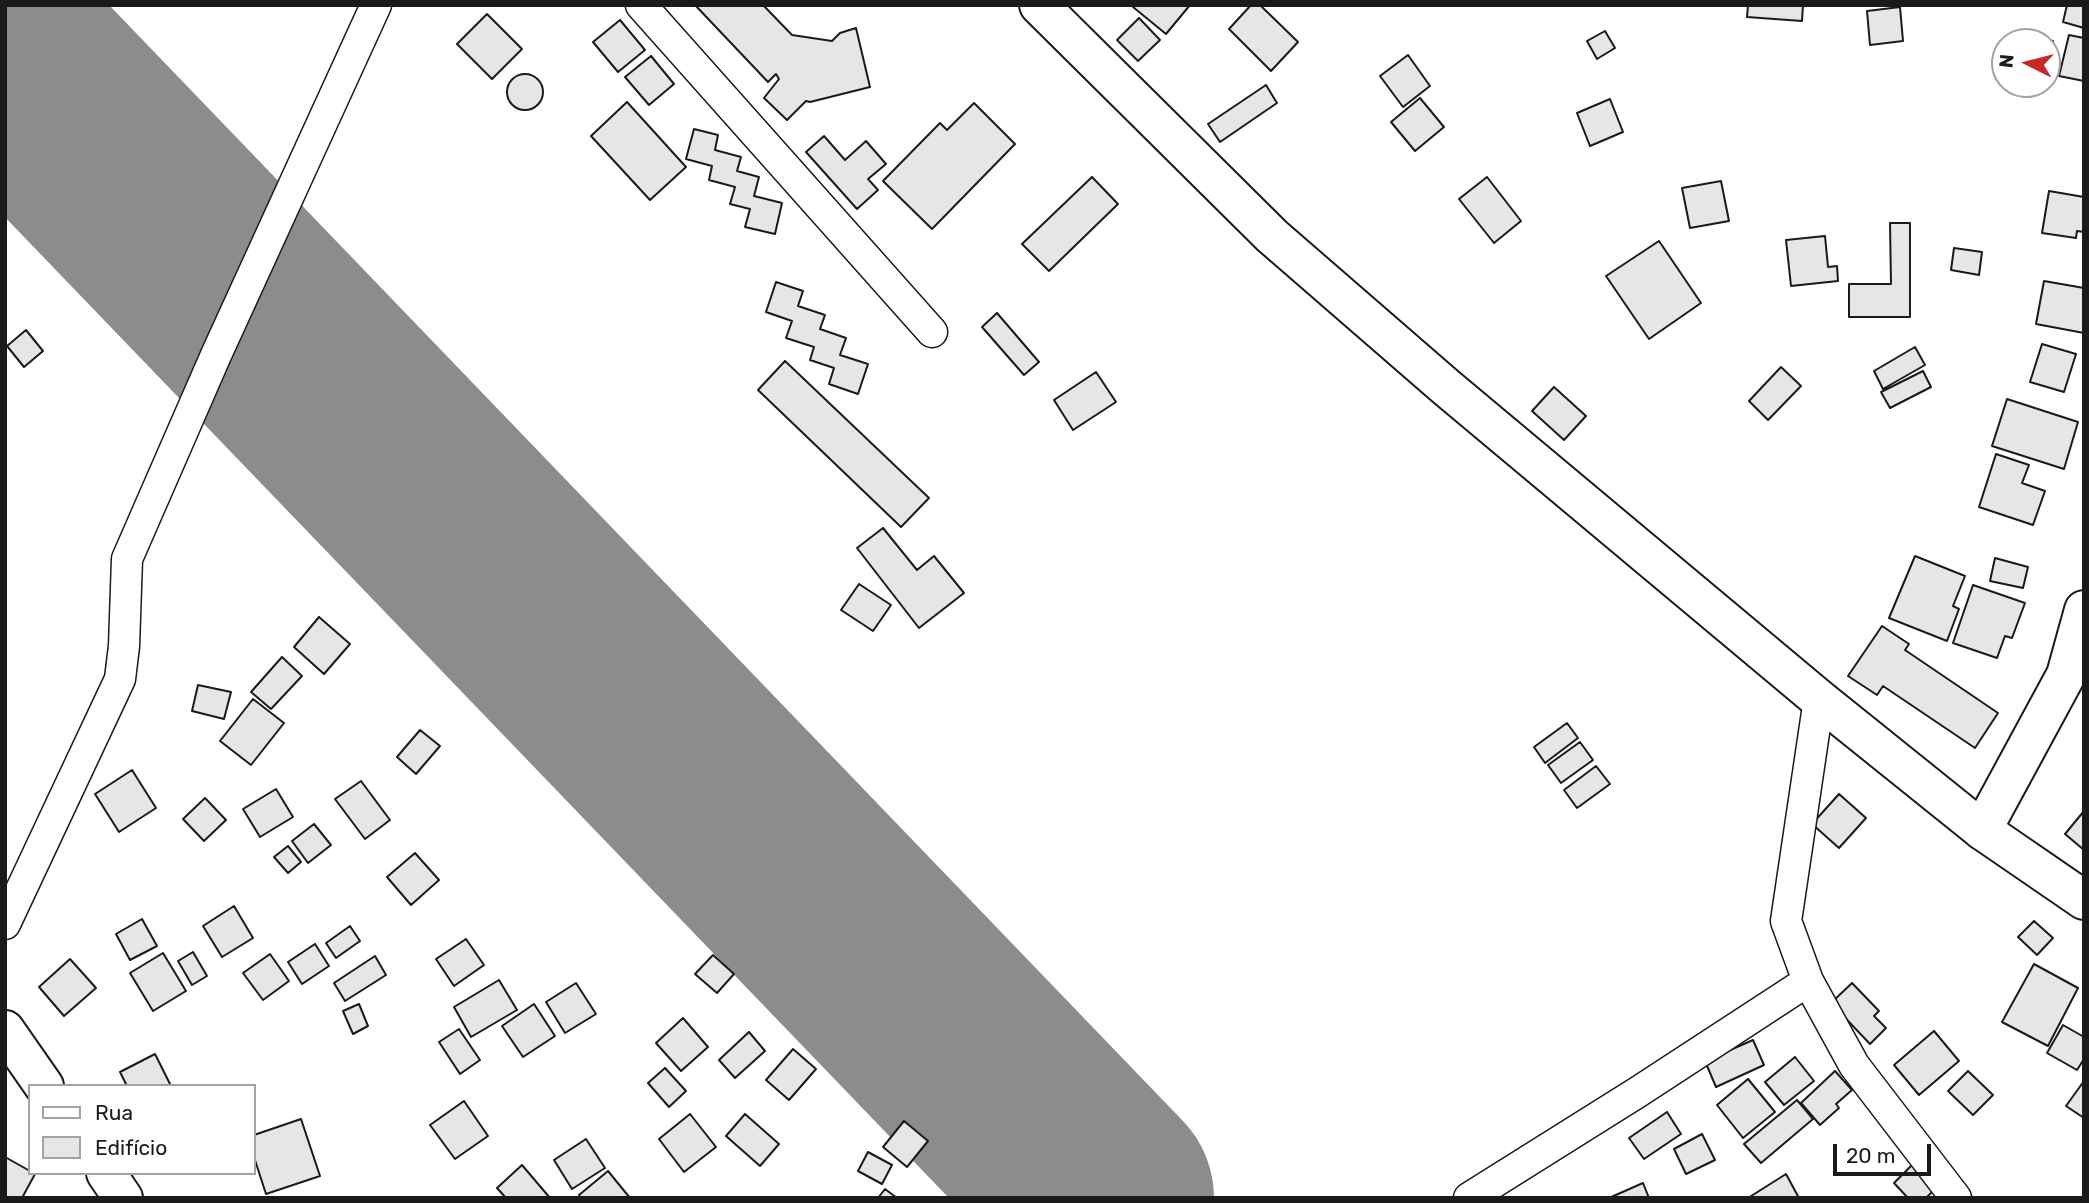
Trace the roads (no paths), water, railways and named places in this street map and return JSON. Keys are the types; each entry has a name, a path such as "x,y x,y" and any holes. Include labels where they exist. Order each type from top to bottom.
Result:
{"main road":[{"path":"1039,5 1272,236 1446,387 1819,699 1982,830 2084,900"},
{"path":"1982,830 2066,675 2084,610"},
{"path":"5,1030 43,1084"},
{"path":"107,1175 123,1198"}],"street":[{"path":"5,924 120,679 127,559 376,5"},
{"path":"641,5 932,332"},
{"path":"1819,699 1786,921 1808,981 1854,1065 1956,1198"},
{"path":"1469,1198 1808,981"}]}
